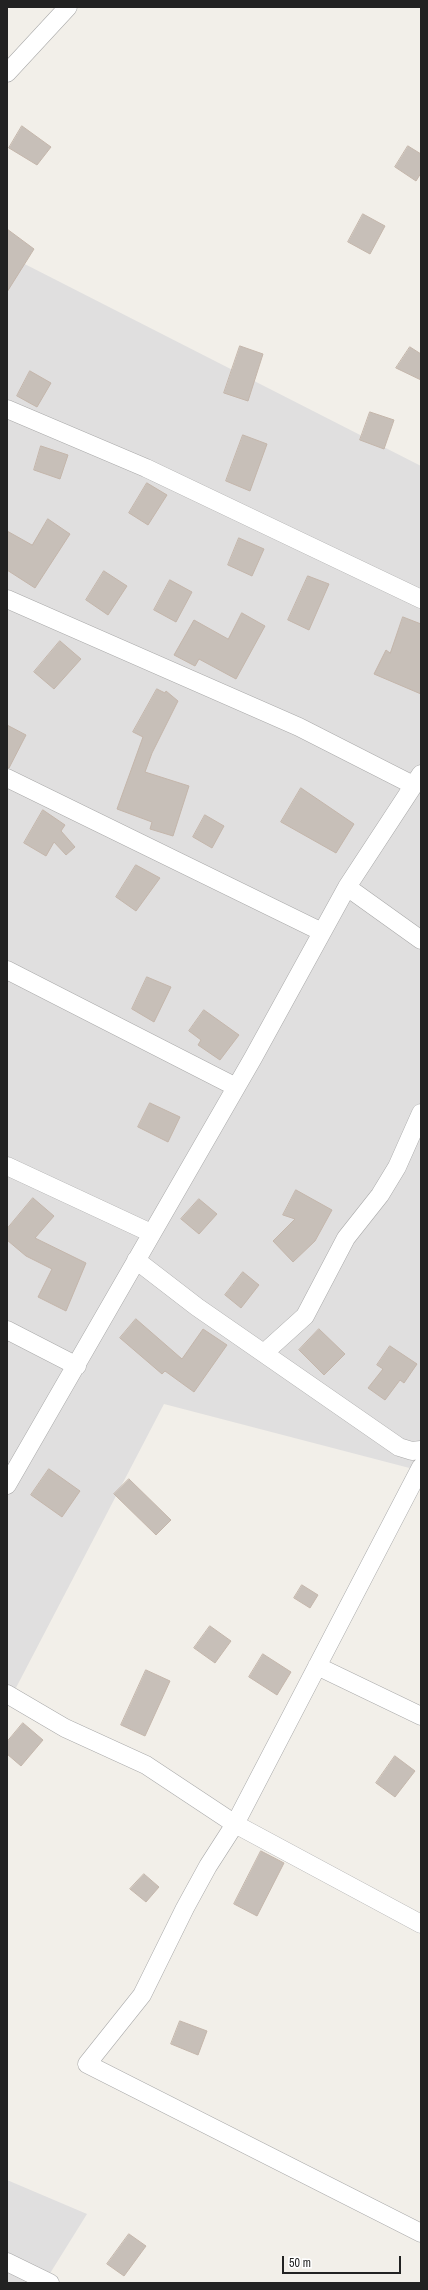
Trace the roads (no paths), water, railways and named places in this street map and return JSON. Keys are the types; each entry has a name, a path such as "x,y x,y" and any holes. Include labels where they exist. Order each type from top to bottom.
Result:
{"street":[{"path":"7,73 68,7"},
{"path":"7,409 146,468 421,599"},
{"path":"7,598 417,780 347,887 236,1088 7,1485"},
{"path":"7,778 322,932"},
{"path":"347,887 421,940"},
{"path":"7,970 236,1088"},
{"path":"264,1354 305,1316 346,1238 380,1195 397,1167 421,1113"},
{"path":"7,1166 151,1233"},
{"path":"136,1260 197,1307 399,1447 412,1451 421,1450"},
{"path":"7,1330 77,1366"},
{"path":"421,1467 235,1824 208,1866 184,1908 142,1995 87,2064 421,2233"},
{"path":"317,1666 421,1716"},
{"path":"7,1694 65,1728 146,1765 235,1824 421,1924"},
{"path":"7,2262 50,2283"}]}
